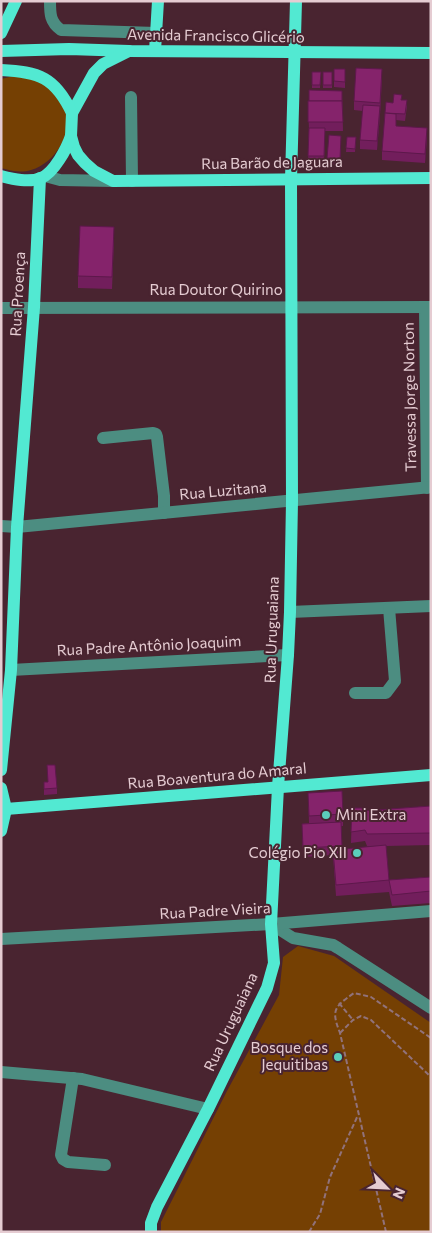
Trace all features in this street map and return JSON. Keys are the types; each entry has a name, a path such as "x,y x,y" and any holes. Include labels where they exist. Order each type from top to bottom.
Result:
{"main road":[{"path":"1,33 16,1"},
{"path":"155,51 158,1"},
{"name":"Rua Uruguaiana","path":"151,1232 157,1207 208,1109 267,988 274,963 271,924 290,612 292,501 291,179 296,1"},
{"name":"Avenida Francisco Glicério","path":"1,51 69,49 294,53 431,53"},
{"path":"1,176 22,180 43,177 67,149 71,136 72,113 94,73 103,64 129,51"},
{"path":"1,70 36,74 46,79 61,93 72,113"},
{"path":"71,136 78,155 85,163 94,171 113,181"},
{"name":"Rua Proença","path":"1,770 11,670 17,527 43,177"},
{"name":"Rua Barão de Jaguara","path":"113,181 431,178"},
{"name":"Rua Boaventura do Amaral","path":"6,809 431,775"},
{"path":"1,788 6,809 1,831"}],"street":[{"name":"Avenida Francisco Glicério","path":"50,1 52,22 61,30 156,33"},
{"path":"131,97 132,181"},
{"path":"43,177 60,180 113,181"},
{"name":"Rua Doutor Quirino","path":"1,308 428,307"},
{"name":"Travessa Jorge Norton","path":"428,307 429,488"},
{"path":"104,438 156,434 162,476 164,513"},
{"name":"Rua Luzitana","path":"1,526 17,527 429,488"},
{"path":"290,612 431,606"},
{"path":"355,693 386,693 395,681 389,608"},
{"name":"Rua Padre Antônio Joaquim","path":"11,670 288,655"},
{"name":"Rua Padre Vieira","path":"1,939 271,924 431,911"},
{"path":"271,924 293,938 333,945 431,1008"},
{"path":"1,1072 82,1079 208,1109"},
{"path":"73,1078 61,1155 68,1162 105,1165"}],"path":[{"path":"386,1232 340,1033 334,1019 335,1010 339,1003 354,993 370,997 431,1038"},
{"path":"339,1003 353,1020"},
{"path":"340,1033 353,1020 361,1016 371,1020 431,1077"},
{"path":"309,1232 320,1214 330,1177 359,1113"}],"shaded area":[{"path":"18,75 47,85 63,106 67,125 61,144 56,153 48,160 31,170 12,171 1,168 1,79"},
{"name":"Bosque dos Jequitibas","path":"298,946 334,956 431,1023 431,1232 161,1232 161,1222 227,1091 279,995 283,957"}],"building":[{"path":"356,68 382,69 380,103 354,101"},
{"path":"334,69 345,69 345,82 334,81"},
{"path":"312,72 321,72 320,85 312,85"},
{"path":"323,72 332,72 332,85 323,85"},
{"path":"309,90 342,91 342,101 309,101"},
{"path":"394,94 402,95 401,100 407,100 405,114 385,113 386,102 393,103"},
{"path":"308,101 342,101 343,122 308,122"},
{"path":"363,105 380,106 377,141 360,140"},
{"path":"385,113 396,114 396,126 427,128 425,154 382,151"},
{"path":"309,128 325,128 324,156 308,156"},
{"path":"329,135 341,136 340,159 327,158"},
{"path":"347,137 356,137 355,149 346,148"},
{"path":"80,226 114,227 112,277 78,276"},
{"path":"47,765 55,765 57,788 44,789 44,782 48,782"},
{"path":"342,791 343,814 309,816 308,793"},
{"path":"431,806 431,833 367,834 365,830 351,832 352,808 363,808 362,811"},
{"path":"341,822 342,846 303,848 302,824"},
{"path":"386,845 389,880 336,885 333,850"},
{"path":"431,877 431,891 392,895 389,880"}],"place":[{"name":"Mini Extra","path":"326,815"},
{"name":"Colégio Pio XII","path":"357,853"},
{"name":"Bosque dos Jequitibas","path":"338,1057"}]}
